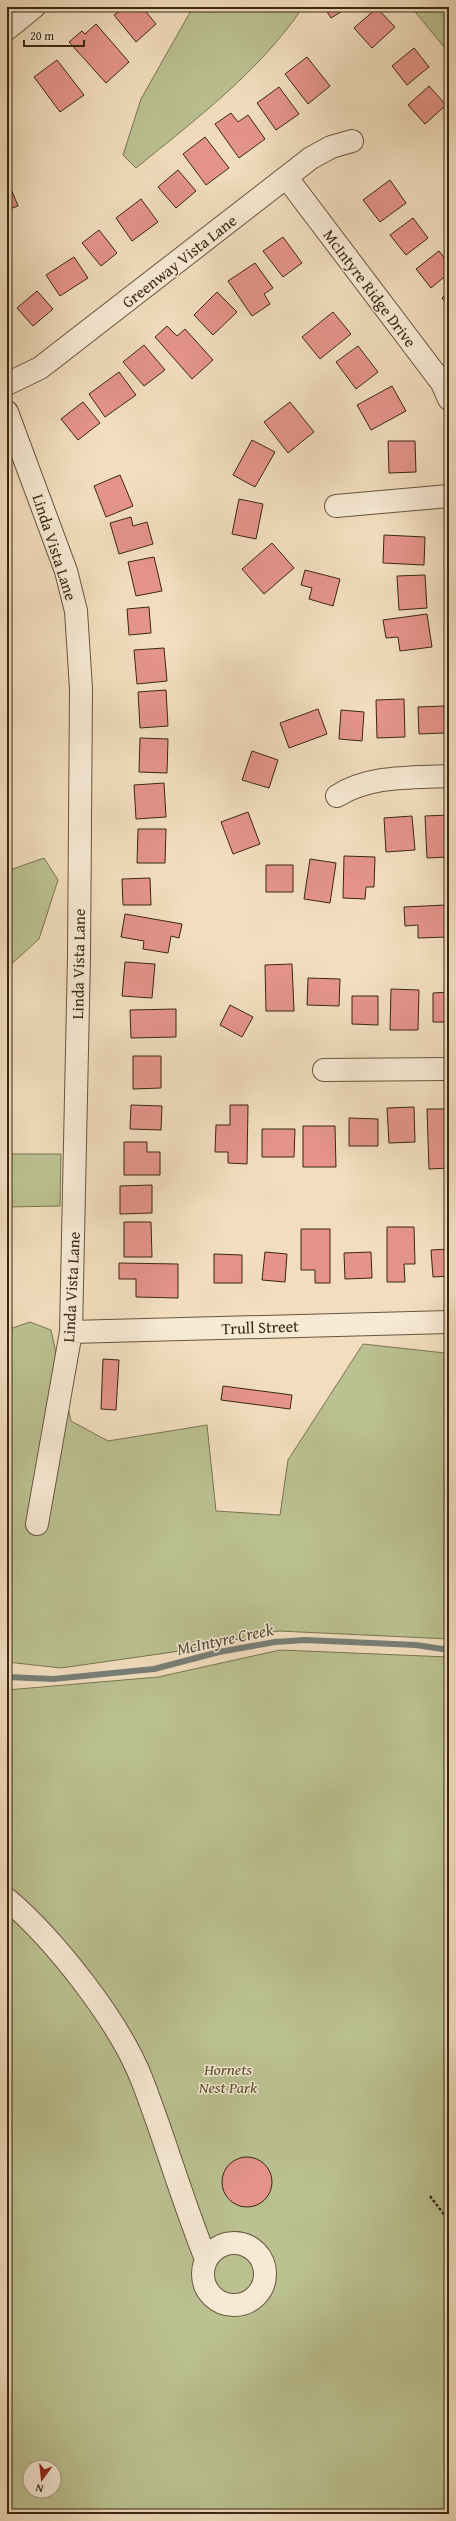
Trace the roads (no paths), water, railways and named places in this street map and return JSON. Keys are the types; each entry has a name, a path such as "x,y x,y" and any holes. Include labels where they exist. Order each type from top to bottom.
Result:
{"street":[{"path":"7,30 34,7"},
{"name":"Greenway Vista Lane","path":"7,384 40,368 311,158 331,147 352,141"},
{"name":"McIntyre Ridge Drive","path":"287,178 442,383 449,399"},
{"name":"Linda Vista Lane","path":"7,412 66,571 76,611 80,641 79,940 71,1332 37,1524"},
{"path":"336,506 449,496"},
{"path":"337,796 352,786 368,782 449,776"},
{"path":"324,1070 449,1069"},
{"name":"Trull Street","path":"71,1332 449,1322"},
{"path":"7,1899 43,1935 84,1984 114,2026 141,2078 186,2209 206,2259"}],"waterway":[{"name":"McIntyre Creek","path":"7,1677 53,1679 154,1669 219,1652 275,1642 305,1640 416,1645 449,1650"}],"park label":[{"name":"Hornets Nest Park","path":"228,2078"}]}
